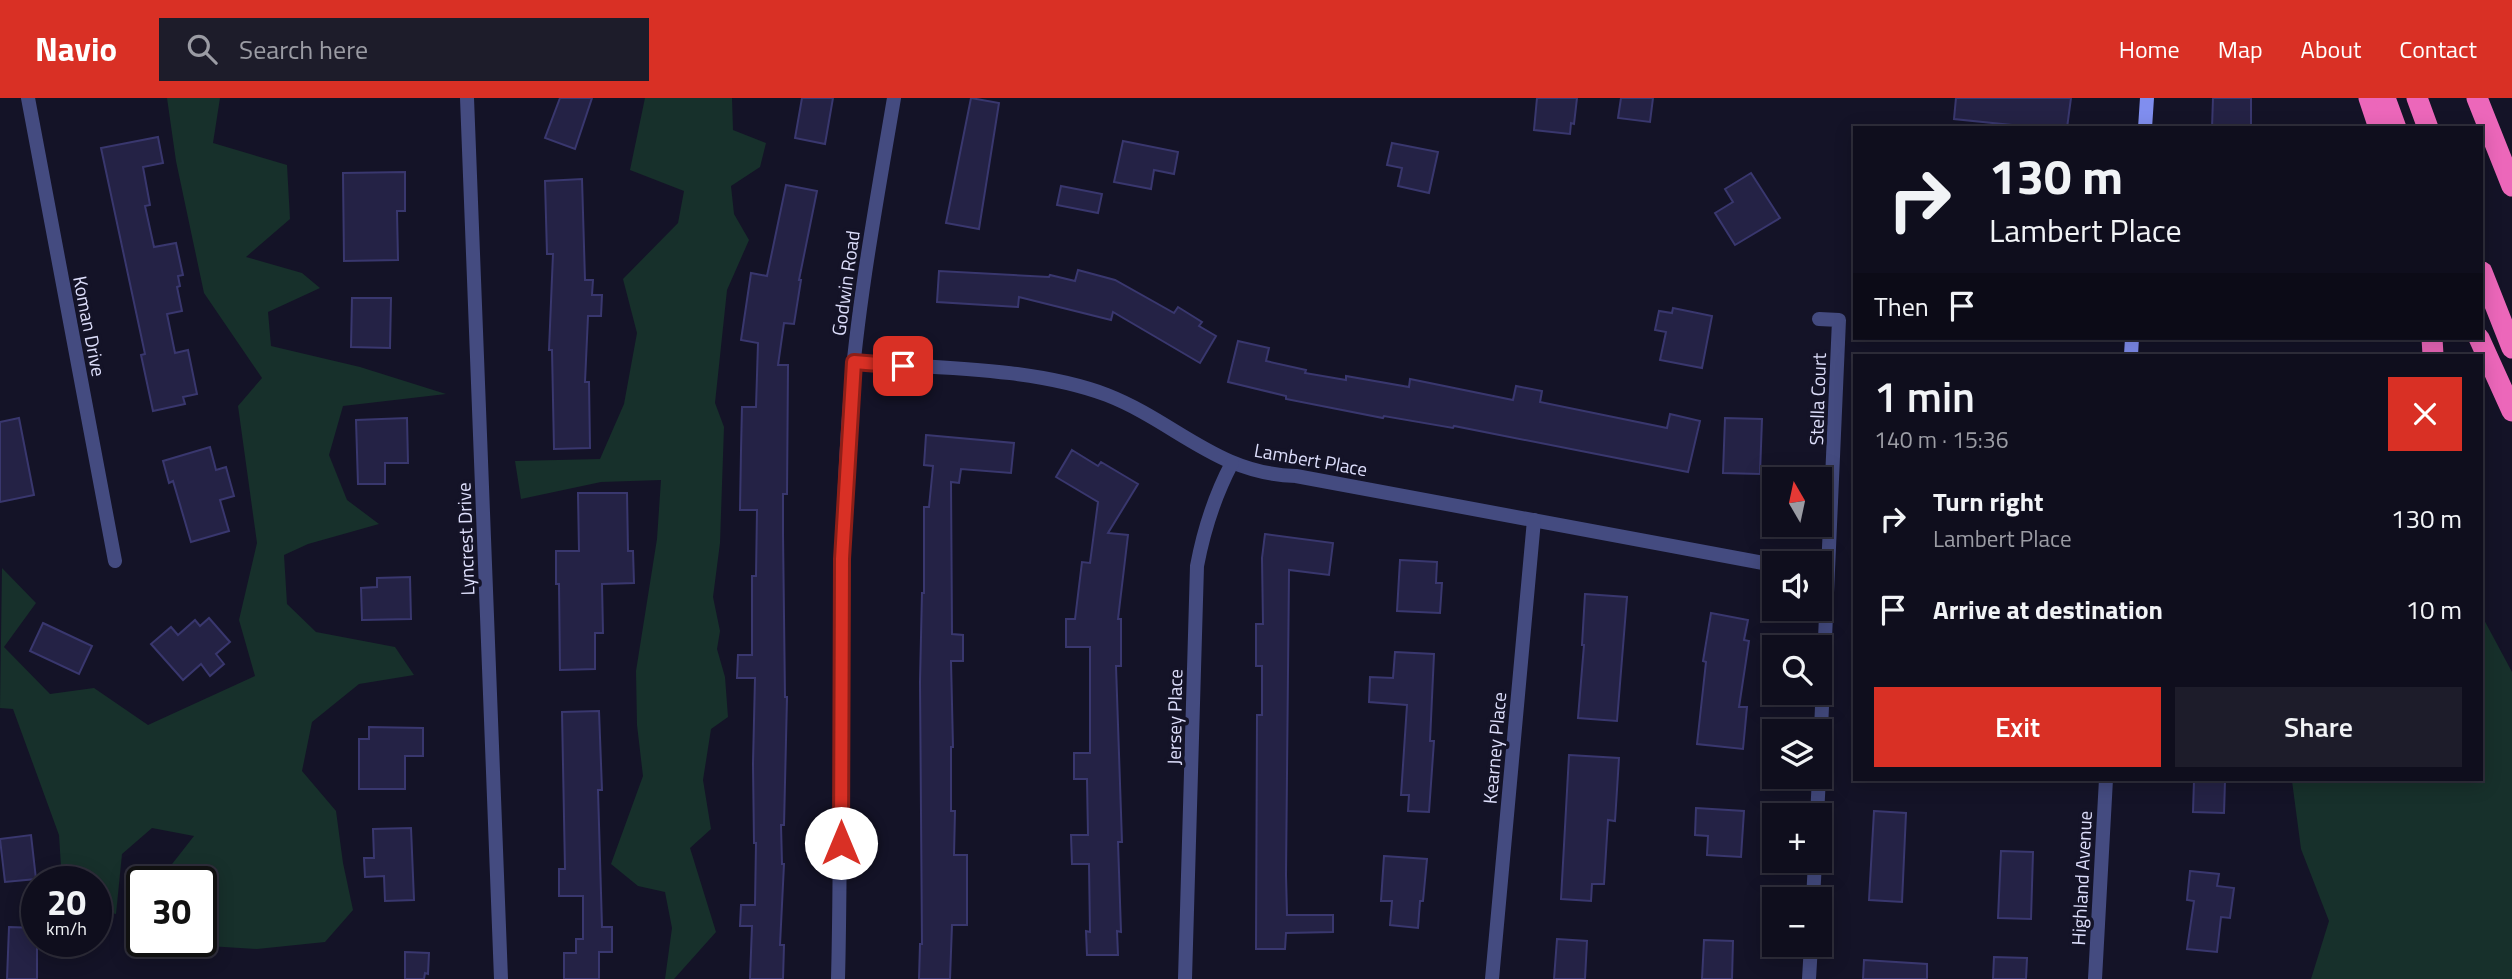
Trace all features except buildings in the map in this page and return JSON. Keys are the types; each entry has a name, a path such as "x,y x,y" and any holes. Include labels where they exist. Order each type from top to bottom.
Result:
{"highway":[{"path":"2369,98 2378,126"},
{"path":"2385,98 2395,126"},
{"path":"2417,98 2427,126"},
{"path":"2477,98 2512,186"},
{"path":"2483,275 2512,348"},
{"path":"2480,340 2512,411"}],"main road":[{"path":"2145,126 2147,98"}],"street":[{"name":"Koman Drive","path":"28,98 115,561"},
{"name":"Lyncrest Drive","path":"467,98 500,979"},
{"name":"Godwin Road","path":"838,979 842,559 854,362 860,297 894,98"},
{"name":"Stella Court","path":"1819,319 1839,320 1825,551"},
{"name":"Lambert Place","path":"854,362 1024,375 1066,383 1107,395 1145,413 1213,455 1258,471 1762,563"},
{"name":"Jersey Place","path":"1185,979 1197,566 1204,529 1218,490 1232,463"},
{"name":"Kearney Place","path":"1492,979 1534,520"},
{"name":"Stella Court","path":"1821,719 1823,621"},
{"name":"Highland Avenue","path":"2095,979 2106,781"},
{"path":"1809,979 1810,957"}],"green space":[{"path":"167,98 220,98 213,143 287,165 290,219 246,257 302,273 320,288 268,312 271,346 360,367 446,394 343,406 329,455 347,500 379,524 308,544 284,555 287,604 316,632 395,647 414,675 359,684 312,722 302,771 336,811 353,910 325,942 257,949 217,947 217,866 171,866 194,836 152,828 122,854 116,914 112,913 112,866 61,866 59,835 13,709 0,708 2,568 36,603 4,647 50,694 94,688 148,725 255,676 239,620 257,543 238,406 262,378 204,293 176,161"},
{"path":"645,98 732,98 733,130 766,143 760,167 731,186 734,214 749,240 727,290 715,403 724,427 720,543 713,597 720,631 717,649 725,677 728,717 711,729 703,780 711,829 690,848 716,932 674,979 665,979 672,928 665,892 638,886 611,864 643,776 637,725 636,671 657,539 661,480 601,482 521,499 515,461 600,459 624,404 637,333 623,279 678,223 684,191 630,170"},
{"path":"2483,618 2512,672 2512,979 2311,979 2329,921 2301,849 2292,781 2483,781"}],"route":[{"path":"841,843 842,559 854,362 903,366"}]}
